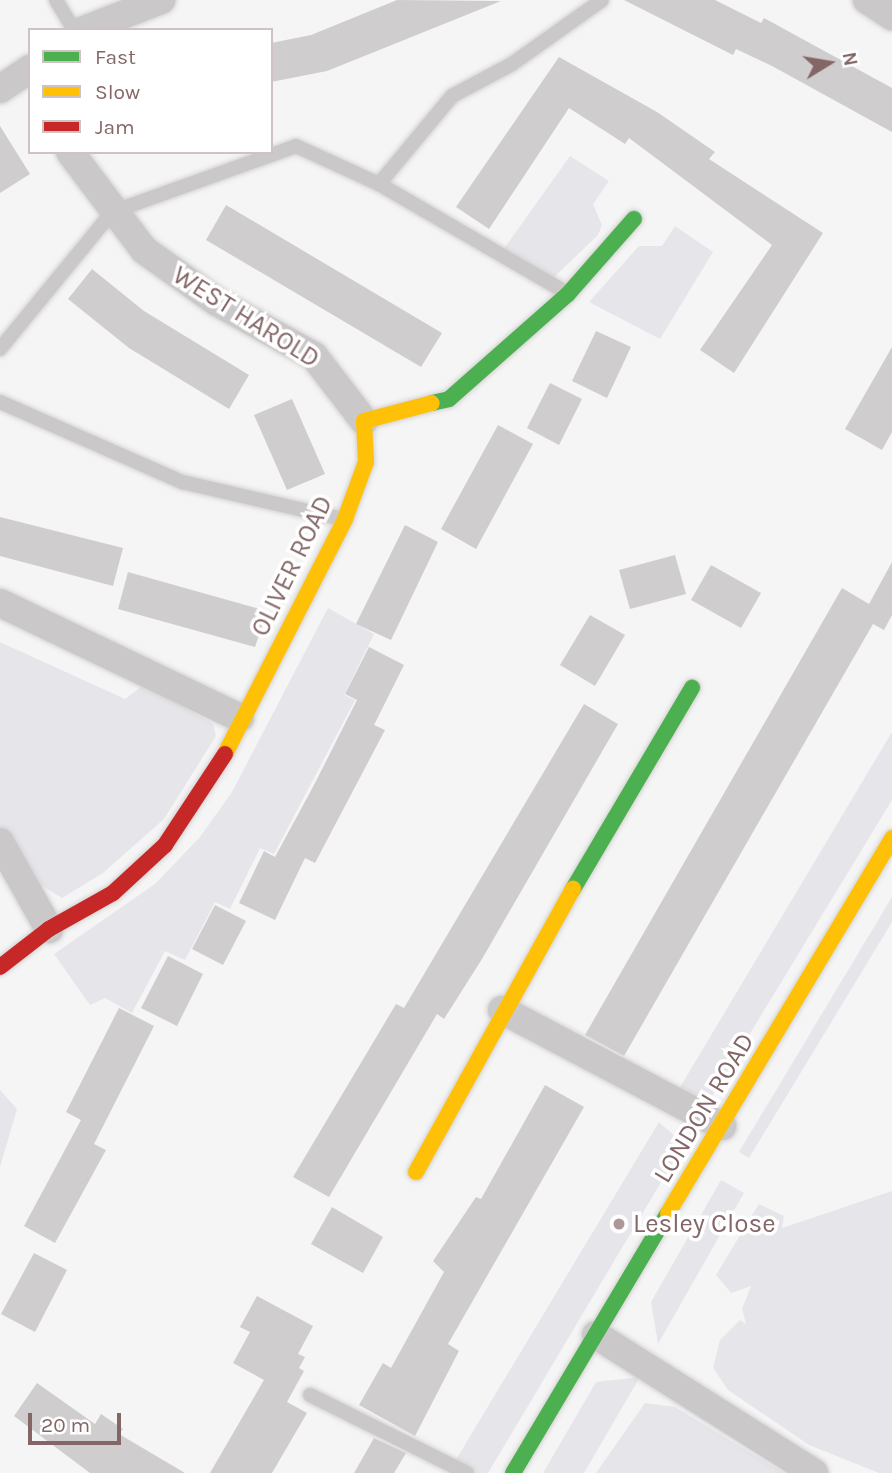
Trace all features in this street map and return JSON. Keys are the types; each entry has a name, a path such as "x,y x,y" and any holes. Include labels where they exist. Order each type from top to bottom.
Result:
{"street":[{"path":"89,28 161,0"},
{"path":"867,0 892,16"},
{"path":"0,89 28,74"},
{"name":"WEST HAROLD","path":"71,154 112,212 144,250 190,284 314,356 364,421"},
{"path":"364,421 449,399 568,293 634,219"},
{"name":"OLIVER ROAD","path":"0,967 49,929 113,893 165,845 205,793 240,718 345,519 366,462 364,421"},
{"path":"0,603 240,718"},
{"path":"416,1172 502,1010 692,688"},
{"name":"LONDON ROAD","path":"513,1473 892,838"},
{"path":"0,842 49,929"},
{"path":"502,1010 722,1126"},
{"path":"596,1335 814,1473"}],"lane":[{"path":"56,0 73,28"},
{"path":"379,184 452,96 523,57 602,0"},
{"path":"0,349 112,212 296,146 379,184 568,293"},
{"path":"0,402 182,482 345,519"},
{"path":"310,1395 467,1473"}],"shaded area":[{"path":"570,156 609,181 593,204 602,225 598,235 551,280 503,250"},
{"path":"675,226 713,252 660,339 589,302 639,246 662,246"},
{"path":"328,608 374,634 344,695 355,700 274,854 260,848 230,909 215,902 185,960 165,951 132,1013 105,998 90,1005 54,954 155,884 200,837 232,792"},
{"path":"0,642 125,699 145,684 213,724 216,736 164,819 103,873 62,898 33,880 0,831"},
{"path":"892,732 892,800 709,1101 676,1094"},
{"path":"892,897 892,922 749,1158 739,1152"},
{"path":"0,1090 17,1109 0,1167"},
{"path":"659,1122 676,1137 679,1152 488,1473 448,1473"},
{"path":"721,1180 744,1193 658,1344 651,1302"},
{"path":"892,1191 892,1473 879,1473 809,1445 728,1390 713,1368 720,1340 740,1320 746,1324 742,1309 751,1286 731,1293 716,1275 759,1204 784,1216 782,1228"},
{"path":"640,1377 584,1473 543,1473 596,1382"},
{"path":"645,1403 675,1407 784,1473 596,1473"}],"building":[{"path":"397,0 501,1 327,71 273,82 273,43 311,35"},
{"path":"624,0 715,0 761,23 764,18 892,88 892,132 772,66 736,49 733,55"},
{"path":"559,57 657,112 715,152 709,159 823,233 734,373 700,350 772,245 629,138 625,144 569,108 489,229 456,207"},
{"path":"0,126 30,174 0,193"},
{"path":"226,205 442,333 421,367 206,240"},
{"path":"92,269 144,311 249,375 229,409 129,348 68,299"},
{"path":"596,331 631,347 607,398 572,381"},
{"path":"892,347 892,432 882,450 845,429"},
{"path":"550,383 582,399 559,445 527,428"},
{"path":"292,399 325,474 287,490 254,415"},
{"path":"498,425 533,444 476,549 441,529"},
{"path":"0,517 123,548 113,586 0,556"},
{"path":"405,525 438,542 391,640 356,624"},
{"path":"675,555 686,594 630,609 619,570"},
{"path":"892,562 892,615 884,630 873,624 624,1056 585,1035 842,588 869,604"},
{"path":"711,565 761,593 741,628 691,600"},
{"path":"128,572 267,611 255,647 118,609"},
{"path":"590,615 625,635 595,686 560,665"},
{"path":"369,647 404,665 374,725 385,730 315,863 305,858 275,920 239,903 264,851 275,857 314,785 357,700 345,694"},
{"path":"584,704 618,724 482,959 444,1019 437,1014 329,1197 293,1177 396,1004 404,1008"},
{"path":"215,905 246,921 223,965 192,949"},
{"path":"168,956 203,974 177,1026 141,1008"},
{"path":"119,1008 154,1026 94,1144 106,1150 55,1243 24,1226 81,1120 66,1112"},
{"path":"545,1085 584,1107 448,1344 459,1351 415,1436 359,1405 383,1363 391,1368 444,1272 433,1261 476,1197 481,1199"},
{"path":"332,1207 383,1237 363,1273 311,1244"},
{"path":"34,1253 67,1270 35,1332 1,1314"},
{"path":"257,1296 313,1326 298,1354 305,1357 299,1368 304,1371 287,1402 307,1413 272,1473 210,1473 264,1380 233,1363 250,1332 240,1327"},
{"path":"37,1383 95,1424 101,1414 123,1429 119,1434 185,1473 90,1473 14,1416"},
{"path":"374,1438 406,1453 394,1473 354,1473"}],"traffic: fast":[{"path":"432,403 449,399 568,294 634,219"},
{"path":"573,889 692,688"},
{"path":"513,1473 668,1213"}],"traffic: slow":[{"path":"225,754 345,519 366,462 364,421 432,403"},
{"path":"668,1213 892,838"},
{"path":"416,1172 573,889"}],"traffic: jam":[{"path":"0,967 49,929 113,893 165,845 225,754"}],"place":[{"name":"Lesley Close","path":"619,1224"}]}
